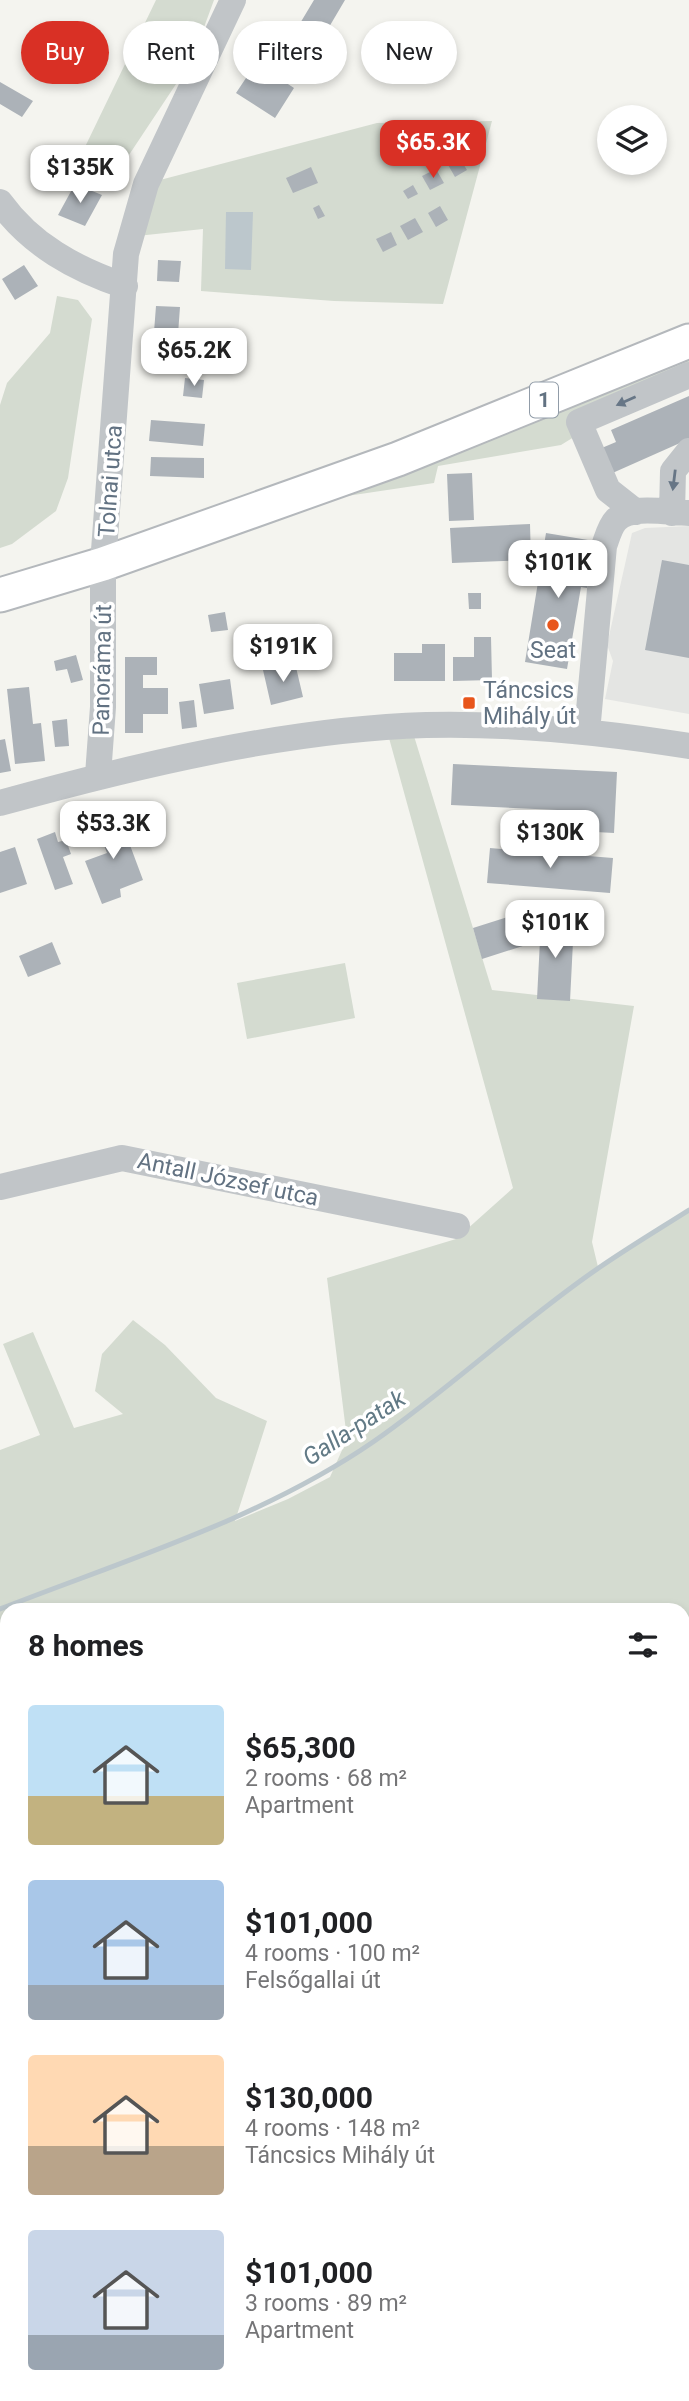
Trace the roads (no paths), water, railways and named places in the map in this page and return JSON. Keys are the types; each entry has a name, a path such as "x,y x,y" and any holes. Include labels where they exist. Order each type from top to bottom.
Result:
{"main road":[{"name":"1","path":"0,595 103,564 398,458 689,341"}],"street":[{"name":"Tolnai utca","path":"103,564 125,286 125,254 146,184 233,0"},
{"path":"0,202 14,221 53,254 94,276 125,286"},
{"path":"636,512 608,490 579,422 689,375"},
{"path":"587,732 604,546 615,520 626,513 680,513 673,471 689,451"},
{"name":"Panoráma út","path":"97,775 103,707 103,564"},
{"path":"0,803 97,775 321,733 426,725 587,732 689,746"},
{"name":"Antall József utca","path":"0,1187 122,1158 457,1226"}],"waterway":[{"name":"Galla-patak","path":"16,1603 239,1516 330,1469 402,1421 571,1288 689,1210"}],"place":[{"name":"Seat","path":"553,625"},
{"name":"Táncsics Mihály út","path":"469,703"}]}
